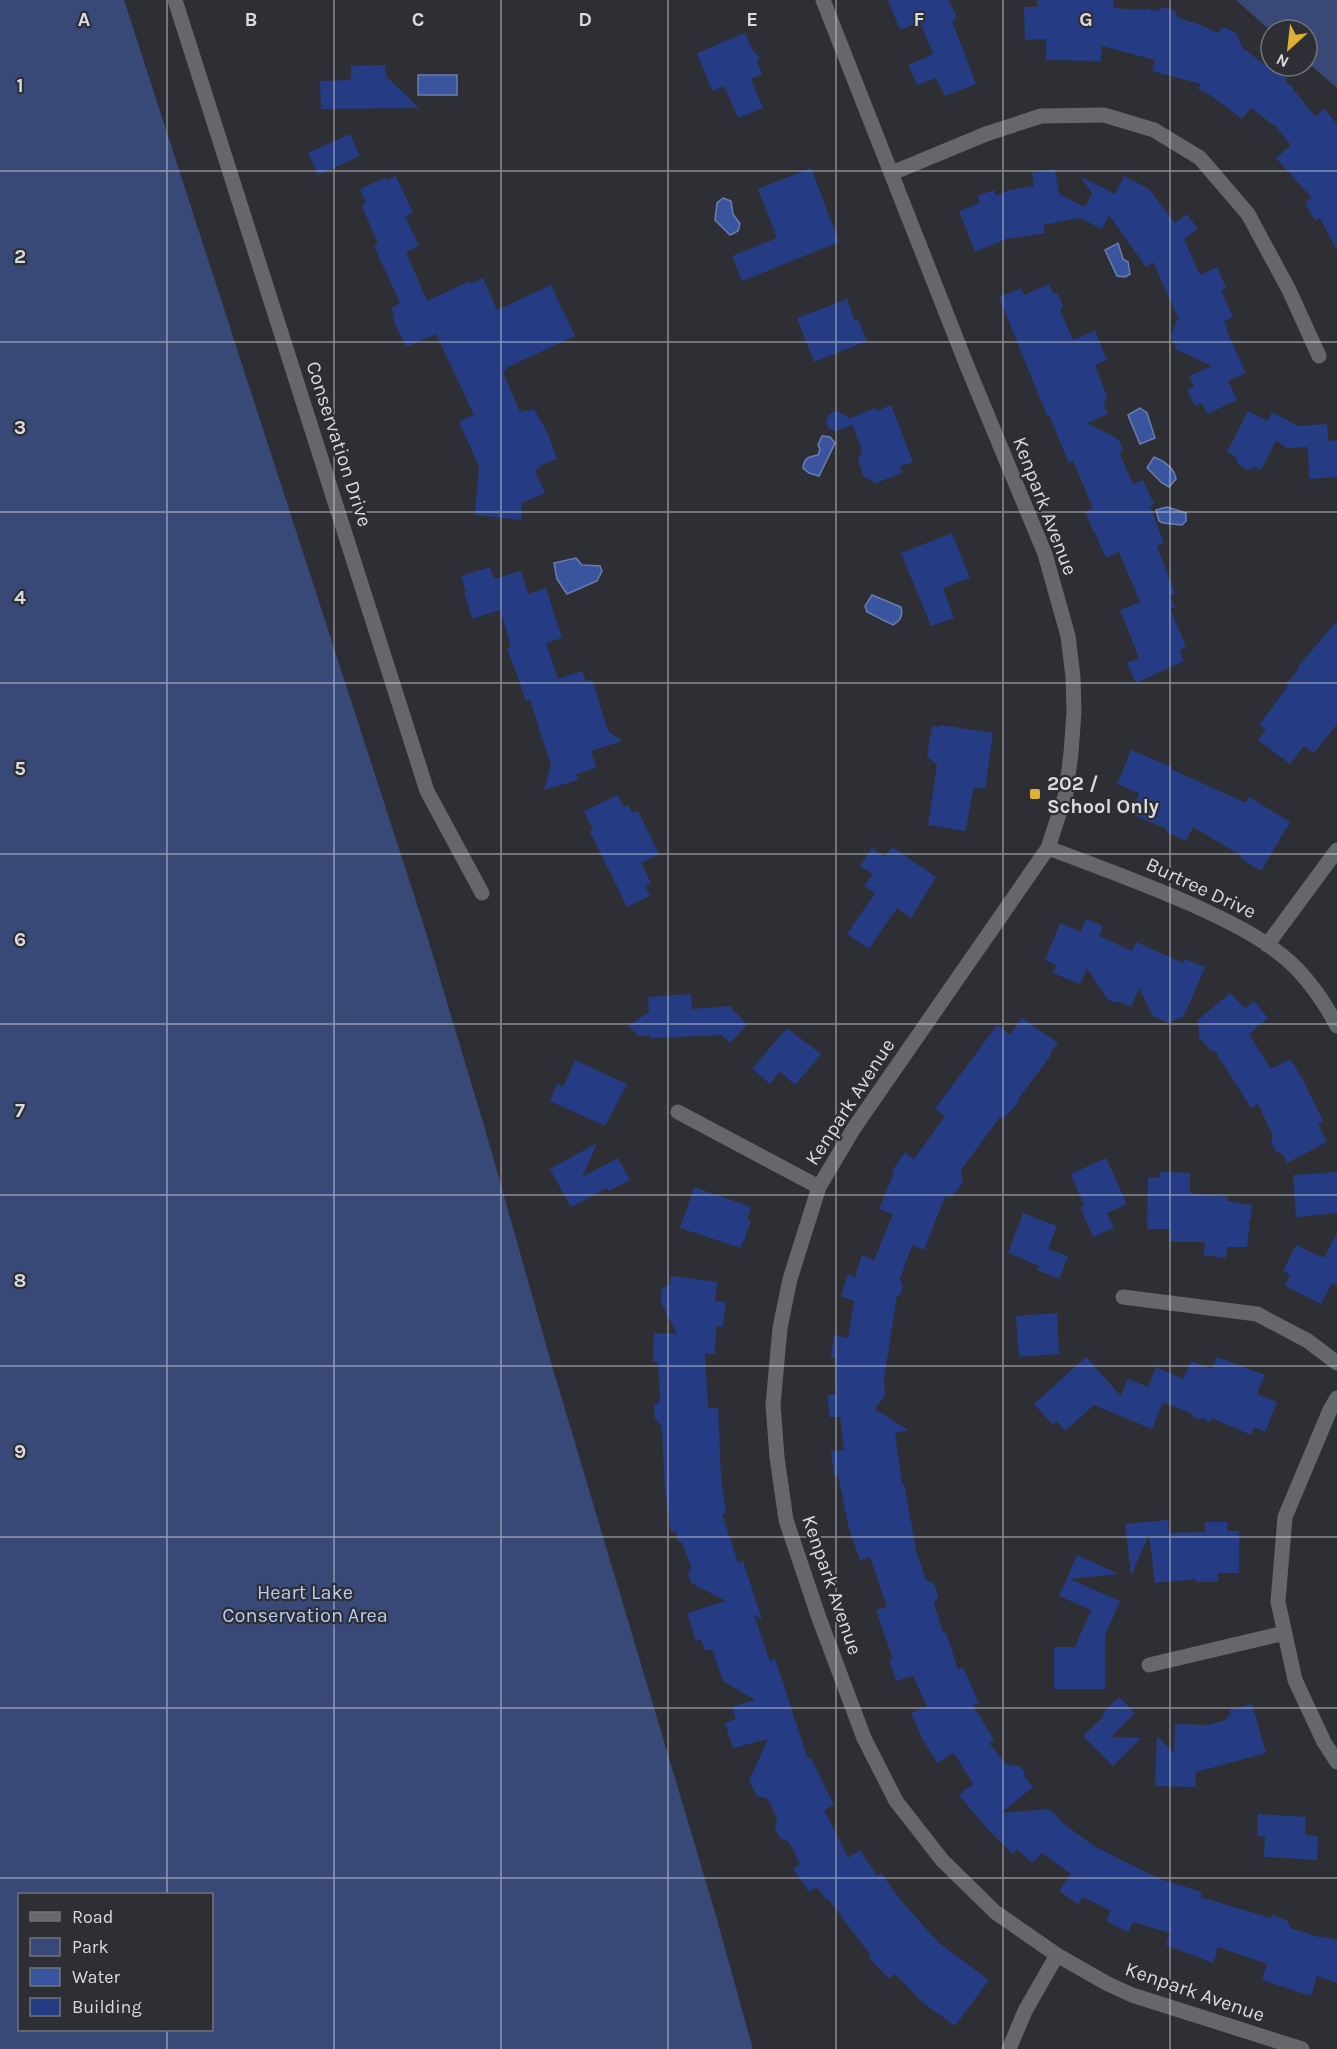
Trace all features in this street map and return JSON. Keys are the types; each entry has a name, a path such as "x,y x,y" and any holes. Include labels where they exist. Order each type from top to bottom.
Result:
{"street":[{"name":"Conservation Drive","path":"175,0 427,790 482,893"},
{"name":"Kenpark Avenue","path":"823,0 967,366 1045,554 1068,636 1074,712 1066,793 1048,849 854,1128 819,1187 790,1279 780,1328 773,1405 777,1457 786,1520 819,1618 864,1738 896,1801 942,1860 988,1904 1057,1955 1106,1983 1132,1995 1302,2049"},
{"path":"892,172 986,134 1041,116 1104,115 1154,130 1200,158 1248,214 1289,290 1319,356"},
{"name":"Burtree Drive","path":"1048,849 1135,880 1235,924 1267,945 1297,969 1325,1002 1337,1026"},
{"path":"1267,945 1337,850"},
{"path":"678,1112 819,1187"},
{"path":"1123,1297 1257,1314 1308,1341 1337,1364"},
{"path":"1337,1398 1285,1517 1278,1602 1295,1680 1324,1742 1337,1762"},
{"path":"1149,1665 1285,1633"},
{"path":"1009,2049 1025,2011 1057,1955"}],"green space":[{"name":"Heart Lake Conservation Area","path":"0,0 124,0 425,929 714,1909 753,2049 0,2049"},
{"path":"1236,0 1337,0 1337,88 1319,72 1319,18 1259,18 1259,20"}],"water":[{"path":"418,75 457,75 457,95 418,95"},
{"path":"723,198 731,201 733,214 740,224 738,231 730,235 715,220 717,203"},
{"path":"1118,243 1123,259 1128,262 1130,274 1125,277 1117,276 1105,250"},
{"path":"1140,408 1147,413 1155,438 1140,444 1128,415"},
{"path":"822,436 830,437 835,443 819,476 803,468 806,460 818,455 820,449 818,445"},
{"path":"1154,457 1173,471 1176,479 1169,487 1147,468"},
{"path":"1167,507 1186,513 1186,521 1182,525 1159,521 1156,510"},
{"path":"576,558 582,565 600,566 602,571 597,581 567,594 557,579 554,563"},
{"path":"872,595 901,607 901,618 893,625 867,612 865,606"}],"building":[{"path":"888,0 949,0 957,18 952,21 976,84 945,96 936,78 917,85 908,65 933,54 920,22 900,30"},
{"path":"1037,0 1114,0 1113,8 1145,10 1146,8 1158,11 1163,7 1174,10 1179,18 1218,33 1224,27 1236,33 1242,47 1259,60 1259,78 1286,78 1286,82 1294,88 1315,116 1324,109 1337,124 1337,251 1320,218 1315,221 1305,202 1312,198 1276,158 1291,145 1276,127 1251,108 1242,119 1210,95 1198,89 1201,84 1152,71 1155,60 1102,46 1101,61 1046,60 1046,39 1025,40 1024,7 1037,7"},
{"path":"745,33 753,51 760,57 757,62 762,74 751,79 763,108 738,118 724,86 712,91 697,53"},
{"path":"385,65 386,76 419,108 321,109 320,81 351,80 351,66"},
{"path":"350,134 360,156 318,175 308,153"},
{"path":"811,168 839,242 742,281 732,256 777,238 758,189"},
{"path":"1055,169 1059,194 1085,207 1092,193 1080,176 1115,194 1124,176 1149,189 1175,223 1187,214 1198,229 1184,239 1200,275 1217,267 1226,288 1221,290 1233,317 1224,321 1246,373 1228,381 1237,400 1207,414 1202,403 1195,406 1187,390 1194,387 1189,376 1212,366 1177,350 1171,336 1178,318 1153,262 1146,267 1109,215 1102,229 1080,218 1043,225 1045,233 1006,239 975,252 959,211 980,203 977,196 994,190 996,196 1009,190 1034,186 1032,173"},
{"path":"396,176 413,213 405,216 419,246 406,252 427,301 470,281 471,284 483,278 497,310 551,285 575,336 506,368 507,370 503,372 520,412 534,409 548,434 557,459 535,470 545,493 522,503 521,520 475,515 479,466 460,424 460,421 474,415 436,334 406,347 392,317 395,316 391,308 400,303 374,246 378,244 362,206 366,203 360,189 385,178 386,180"},
{"path":"1049,284 1053,293 1058,294 1063,306 1060,310 1073,340 1095,331 1107,360 1095,365 1107,397 1104,405 1108,414 1087,423 1118,439 1123,449 1120,454 1133,484 1143,480 1154,504 1150,506 1164,543 1157,546 1175,594 1170,596 1175,607 1170,609 1186,647 1179,650 1184,661 1136,683 1127,663 1139,658 1120,610 1140,602 1119,552 1106,558 1094,533 1085,512 1093,508 1073,461 1069,463 1049,415 1047,416 999,297 1021,288 1024,295"},
{"path":"847,299 855,321 858,320 867,341 814,362 797,318"},
{"path":"891,405 913,462 900,466 902,473 876,483 864,477 858,460 862,451 853,425 836,431 829,429 826,422 829,414 837,411 850,418"},
{"path":"1248,411 1268,421 1272,412 1298,426 1327,424 1328,441 1337,440 1337,477 1309,479 1308,447 1287,448 1276,441 1261,470 1255,467 1248,470 1238,464 1235,456 1227,452"},
{"path":"952,533 970,578 943,588 954,618 931,626 901,553"},
{"path":"490,567 494,579 521,571 528,594 546,588 562,638 546,643 558,679 582,671 586,681 592,680 608,731 622,741 591,751 596,768 576,774 578,780 544,790 551,765 530,700 526,702 507,648 511,646 500,610 472,619 461,576"},
{"path":"1337,621 1337,724 1314,753 1304,746 1290,764 1258,740 1266,730 1259,725 1288,686 1286,684 1299,669 1297,668"},
{"path":"940,725 993,733 985,789 974,787 965,831 928,825 937,765 927,756 932,726 939,727"},
{"path":"1131,750 1246,803 1249,797 1290,822 1261,871 1240,858 1242,856 1193,827 1186,841 1166,832 1167,829 1131,814 1139,793 1117,784"},
{"path":"618,795 624,807 628,805 632,813 638,811 659,854 641,863 651,883 645,886 650,896 627,907 590,832 593,830 584,811"},
{"path":"892,847 936,877 911,918 897,908 869,949 847,934 875,893 864,886 873,874 860,866 872,848 885,857"},
{"path":"1086,919 1103,926 1099,936 1132,951 1136,942 1183,963 1185,959 1205,967 1184,1016 1168,1023 1153,1016 1139,988 1131,1007 1118,1001 1115,1003 1107,999 1087,968 1080,984 1053,973 1056,965 1045,960 1060,923 1081,932"},
{"path":"1230,993 1245,1008 1254,1001 1268,1018 1249,1034 1271,1069 1290,1059 1323,1121 1318,1124 1327,1142 1287,1163 1282,1153 1276,1152 1271,1142 1273,1136 1258,1104 1251,1108 1215,1051 1210,1050 1199,1038 1198,1020"},
{"path":"691,994 692,1009 730,1006 747,1025 730,1043 722,1035 650,1038 650,1035 639,1036 628,1026 649,1012 648,997"},
{"path":"1022,1018 1058,1043 1017,1104 1003,1119 1000,1117 961,1170 963,1182 953,1196 945,1197 924,1250 912,1245 900,1279 903,1286 900,1295 897,1296 884,1378 885,1395 875,1409 908,1430 895,1433 902,1484 904,1483 916,1550 926,1580 934,1584 938,1596 934,1604 958,1670 963,1667 979,1703 973,1705 994,1740 989,1743 1006,1764 1019,1766 1025,1772 1024,1776 1033,1787 1001,1813 1050,1809 1064,1824 1094,1846 1160,1879 1202,1892 1200,1897 1271,1918 1272,1915 1288,1921 1290,1928 1337,1940 1337,1983 1317,1976 1311,1996 1262,1980 1267,1964 1218,1947 1213,1963 1166,1945 1170,1933 1133,1922 1128,1932 1106,1921 1111,1911 1083,1897 1078,1904 1059,1891 1071,1874 1042,1853 1032,1863 1017,1849 1013,1854 991,1833 959,1795 973,1784 954,1753 937,1763 922,1738 911,1713 927,1706 913,1676 896,1681 889,1660 893,1659 876,1610 887,1607 870,1557 860,1560 849,1529 838,1475 834,1476 831,1451 844,1450 840,1417 829,1417 828,1395 836,1394 835,1358 831,1357 834,1335 848,1338 854,1301 841,1296 848,1274 855,1277 862,1255 874,1260 893,1214 879,1209 894,1173 892,1171 905,1152 914,1159 945,1116 935,1109 997,1025 1010,1035"},
{"path":"787,1028 821,1054 795,1085 780,1071 770,1084 752,1069"},
{"path":"575,1060 627,1084 605,1126 550,1101 557,1084 563,1087"},
{"path":"597,1143 582,1177 618,1158 630,1180 609,1191 607,1188 571,1207 550,1169"},
{"path":"1106,1158 1127,1204 1107,1213 1114,1228 1093,1237 1080,1207 1084,1206 1071,1174"},
{"path":"1160,1172 1190,1173 1190,1193 1228,1197 1227,1201 1252,1205 1250,1221 1246,1221 1250,1223 1247,1247 1227,1247 1226,1258 1203,1255 1205,1242 1169,1242 1169,1229 1147,1229 1148,1177 1160,1178"},
{"path":"1337,1172 1337,1213 1296,1217 1293,1175"},
{"path":"694,1187 751,1207 747,1220 751,1221 741,1248 680,1228"},
{"path":"1023,1213 1057,1226 1048,1249 1068,1256 1059,1279 1037,1270 1039,1266 1008,1253"},
{"path":"1337,1233 1337,1286 1332,1283 1321,1304 1285,1286 1290,1275 1283,1271 1296,1245 1324,1258"},
{"path":"671,1276 717,1282 715,1301 726,1302 723,1327 716,1326 715,1354 705,1354 708,1408 718,1408 721,1478 726,1513 722,1514 738,1563 743,1561 762,1619 754,1615 770,1661 775,1659 808,1759 811,1758 834,1805 824,1810 848,1858 860,1850 877,1876 881,1873 902,1902 939,1943 989,1980 955,2026 922,2002 895,1974 889,1979 869,1958 871,1956 828,1899 826,1900 817,1887 809,1892 793,1869 800,1864 789,1842 780,1838 775,1828 777,1819 768,1799 757,1796 749,1781 768,1739 733,1748 725,1723 736,1719 732,1707 755,1700 723,1681 712,1649 705,1651 701,1639 696,1641 687,1613 726,1601 691,1583 688,1574 691,1567 682,1542 678,1542 676,1531 671,1532 665,1491 662,1426 655,1419 654,1406 660,1401 658,1362 653,1362 654,1333 677,1334 661,1302 662,1289 670,1284"},
{"path":"1057,1313 1059,1354 1019,1357 1016,1316"},
{"path":"1086,1357 1121,1396 1128,1379 1148,1387 1156,1367 1183,1379 1191,1361 1212,1369 1217,1357 1265,1375 1257,1394 1277,1402 1265,1432 1254,1427 1251,1435 1212,1418 1210,1422 1202,1418 1200,1420 1190,1413 1163,1402 1152,1429 1094,1405 1065,1431 1057,1421 1053,1425 1034,1404"},
{"path":"1168,1520 1169,1533 1205,1532 1205,1522 1227,1522 1227,1531 1239,1531 1239,1573 1218,1573 1218,1582 1196,1582 1196,1579 1155,1583 1149,1534 1131,1576 1125,1524"},
{"path":"1077,1555 1119,1574 1070,1579 1120,1601 1105,1636 1105,1689 1054,1689 1054,1647 1075,1647 1091,1610 1059,1596"},
{"path":"1119,1697 1135,1713 1111,1737 1141,1738 1113,1766 1083,1736 1104,1716 1102,1714"},
{"path":"1252,1704 1266,1753 1196,1772 1195,1787 1155,1786 1157,1736 1174,1754 1175,1724 1206,1725 1227,1720 1226,1717 1231,1716 1229,1710"},
{"path":"1258,1814 1306,1817 1305,1835 1318,1836 1317,1860 1264,1857 1265,1837 1257,1836"}],"place":[{"name":"202 / School Only","path":"1035,794"}]}
